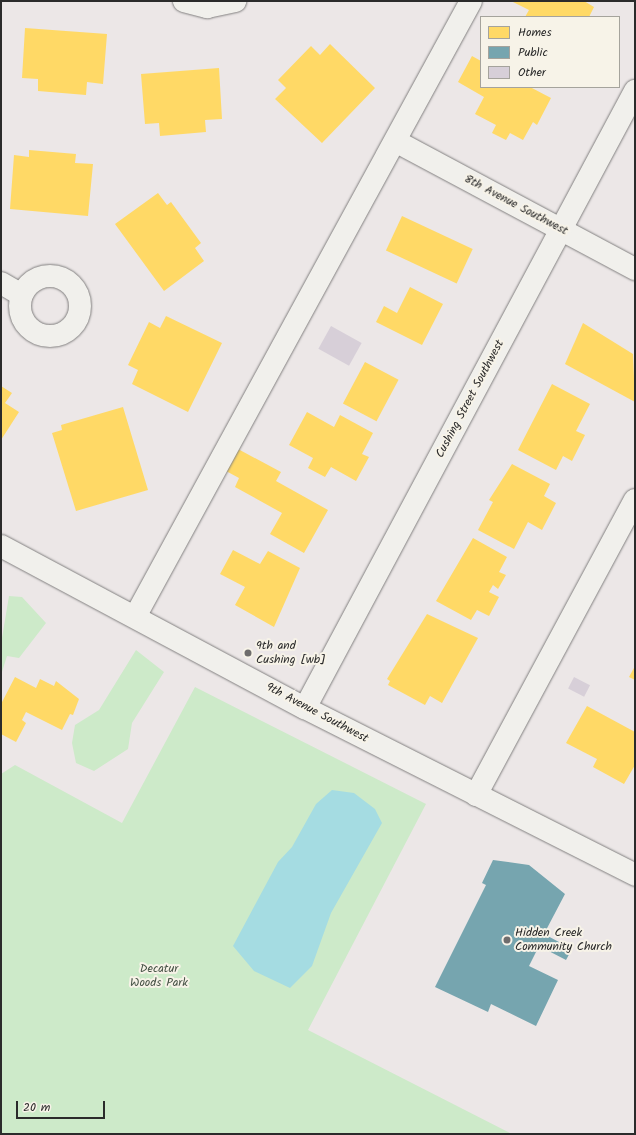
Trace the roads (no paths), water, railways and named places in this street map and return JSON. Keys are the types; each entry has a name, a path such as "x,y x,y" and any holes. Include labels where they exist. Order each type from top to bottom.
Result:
{"street":[{"path":"184,1 207,7 235,1"},
{"path":"136,615 397,142 471,1"},
{"name":"Cushing Street Southwest","path":"305,708 635,90"},
{"name":"8th Avenue Southwest","path":"397,142 635,269"},
{"path":"1,283 22,295"},
{"path":"476,795 635,500"},
{"name":"9th Avenue Southwest","path":"1,546 136,615 305,708 635,875"}],"water":[{"path":"332,790 354,793 375,809 382,823 331,913 312,966 290,988 254,971 233,946 278,862 292,847 316,804"}],"place":[{"name":"9th and Cushing [wb]","path":"248,653"},
{"name":"Hidden Creek Community Church","path":"507,940"}],"park label":[{"name":"Decatur Woods Park","path":"159,976"}]}
